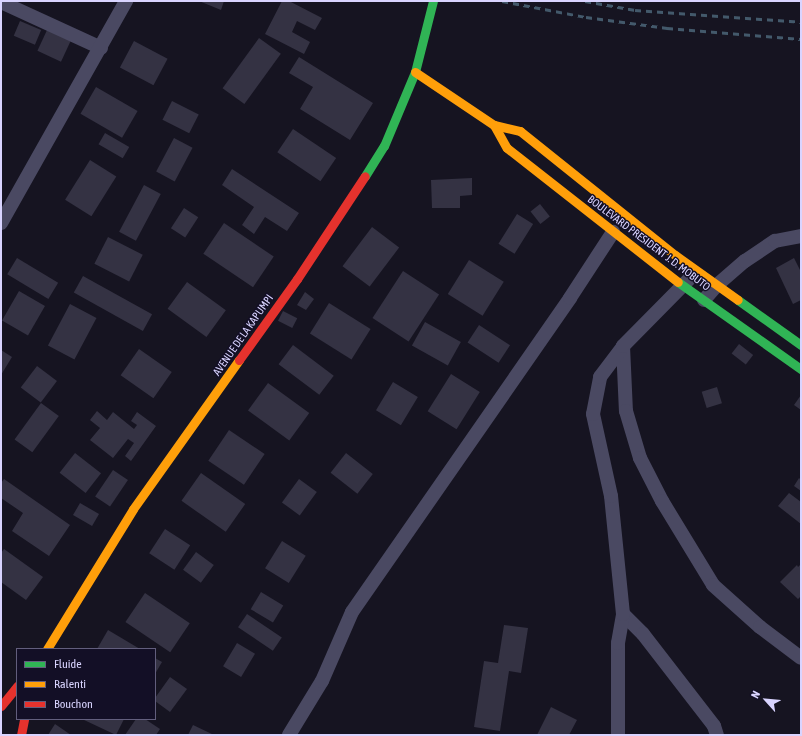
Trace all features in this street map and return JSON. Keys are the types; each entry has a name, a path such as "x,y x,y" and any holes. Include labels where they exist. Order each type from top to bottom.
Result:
{"street":[{"path":"1,223 5,206 101,48 126,1"},
{"name":"AVENUE DE LA KAPUMPI","path":"48,648 133,509 284,298 384,146 415,72 433,1"},
{"path":"1,2 101,48"},
{"name":"BOULEVARD PRESIDENT J. D. MOBUTO","path":"415,72 494,125 520,131 628,218 801,346"},
{"name":"BOULEVARD PRESIDENT J. D. MOBUTO","path":"494,125 507,148 682,285 801,369"},
{"path":"289,735 322,681 352,612 570,298 613,232"},
{"path":"704,300 717,285 745,261 775,241 801,236"},
{"path":"618,735 618,643 623,614 611,496 592,414 600,377 623,346 698,270"},
{"path":"623,346 626,412 640,458 662,501 713,585 760,627 801,658"},
{"path":"623,614 643,634 714,726 717,735"},
{"path":"1,706 16,687"},
{"path":"21,735 24,720"}],"building":[{"path":"199,1 224,1 221,10"},
{"path":"282,1 289,1 322,18 315,30 297,21 292,32 310,42 304,54 265,34"},
{"path":"20,21 41,30 35,45 14,36"},
{"path":"48,28 72,39 61,62 37,51"},
{"path":"259,38 281,54 244,104 223,88"},
{"path":"134,41 168,59 153,85 120,67"},
{"path":"299,57 373,103 350,140 300,109 313,87 289,73"},
{"path":"96,87 138,111 122,138 80,114"},
{"path":"172,101 199,115 189,133 162,120"},
{"path":"293,129 336,158 320,181 277,152"},
{"path":"105,133 129,147 123,158 98,144"},
{"path":"174,138 193,148 175,181 156,172"},
{"path":"90,160 116,176 91,216 65,200"},
{"path":"232,169 299,213 287,231 265,217 254,234 242,225 254,207 222,185"},
{"path":"472,178 472,195 460,196 460,208 432,208 431,180"},
{"path":"144,185 161,194 136,241 119,232"},
{"path":"540,204 550,217 540,224 531,211"},
{"path":"184,208 198,217 185,237 171,228"},
{"path":"517,214 533,224 515,254 498,244"},
{"path":"224,223 274,257 253,287 203,254"},
{"path":"372,227 399,247 370,287 343,266"},
{"path":"108,237 143,255 129,281 94,264"},
{"path":"17,258 58,283 48,299 7,274"},
{"path":"794,258 801,272 801,300 793,304 776,268"},
{"path":"469,260 504,282 483,316 448,294"},
{"path":"403,271 439,294 409,341 373,318"},
{"path":"83,276 152,314 143,331 74,293"},
{"path":"187,282 226,310 206,337 168,309"},
{"path":"19,291 45,306 28,335 2,320"},
{"path":"305,292 314,299 306,310 297,305"},
{"path":"329,303 371,329 351,359 310,334"},
{"path":"70,304 96,318 74,360 48,345"},
{"path":"283,311 297,318 292,328 278,321"},
{"path":"425,322 461,342 448,365 412,346"},
{"path":"479,325 510,345 499,363 468,343"},
{"path":"739,344 753,355 746,365 732,353"},
{"path":"293,345 334,376 319,395 279,364"},
{"path":"139,349 172,372 153,398 121,375"},
{"path":"1,350 12,357 1,375"},
{"path":"37,366 57,381 41,403 21,388"},
{"path":"451,374 480,392 457,429 428,411"},
{"path":"393,382 418,397 401,425 376,410"},
{"path":"268,383 309,413 289,440 248,411"},
{"path":"717,387 722,403 707,408 702,392"},
{"path":"801,395 801,410 794,405"},
{"path":"41,403 59,416 32,452 15,439"},
{"path":"97,411 107,420 113,412 134,429 137,425 131,421 137,412 156,426 131,461 125,456 134,443 128,439 113,458 90,440 100,428 90,420"},
{"path":"229,430 265,454 244,485 208,461"},
{"path":"75,453 101,473 86,493 60,473"},
{"path":"346,453 373,474 357,494 331,473"},
{"path":"113,470 128,480 110,507 95,497"},
{"path":"201,473 245,504 226,532 181,501"},
{"path":"799,478 801,480 801,491 794,486"},
{"path":"4,479 70,525 49,556 12,531 23,513 1,498 1,483"},
{"path":"299,479 317,492 300,515 282,502"},
{"path":"789,493 801,502 801,524 778,506"},
{"path":"80,503 99,514 92,526 73,515"},
{"path":"165,529 190,545 174,570 149,553"},
{"path":"282,541 306,556 289,583 265,568"},
{"path":"4,549 43,577 26,600 1,582 1,553"},
{"path":"196,552 214,565 201,583 183,570"},
{"path":"801,564 801,596 798,599 780,582 797,565 798,567"},
{"path":"261,592 283,605 273,623 251,609"},
{"path":"145,593 190,623 170,652 125,622"},
{"path":"247,614 282,637 273,651 238,627"},
{"path":"504,625 528,628 521,673 509,671 500,731 474,727 484,661 498,663"},
{"path":"108,630 138,648 98,648"},
{"path":"237,643 255,654 241,677 223,666"},
{"path":"156,659 162,662 156,672"},
{"path":"170,677 187,689 170,712 156,702 156,697"},
{"path":"551,707 577,720 569,735 537,735"},
{"path":"84,720 124,720 116,735"},
{"path":"135,720 146,720 160,729 156,735 125,735"},
{"path":"55,724 71,735 48,735"},
{"path":"193,725 214,735 188,735"}],"railway":[{"path":"502,1 586,17 667,28 801,39"},
{"path":"585,1 635,10 801,22"}],"traffic: fast":[{"path":"365,176 384,146 415,72 433,1"},
{"path":"678,282 801,369"},
{"path":"738,300 801,345"}],"traffic: slow":[{"path":"415,72 494,125 507,148 678,282"},
{"path":"494,125 520,131 675,255 738,300"},
{"path":"48,648 133,509 239,360"}],"traffic: jam":[{"path":"239,360 297,279 365,176"},
{"path":"1,706 16,687"},
{"path":"21,735 24,720"}]}
